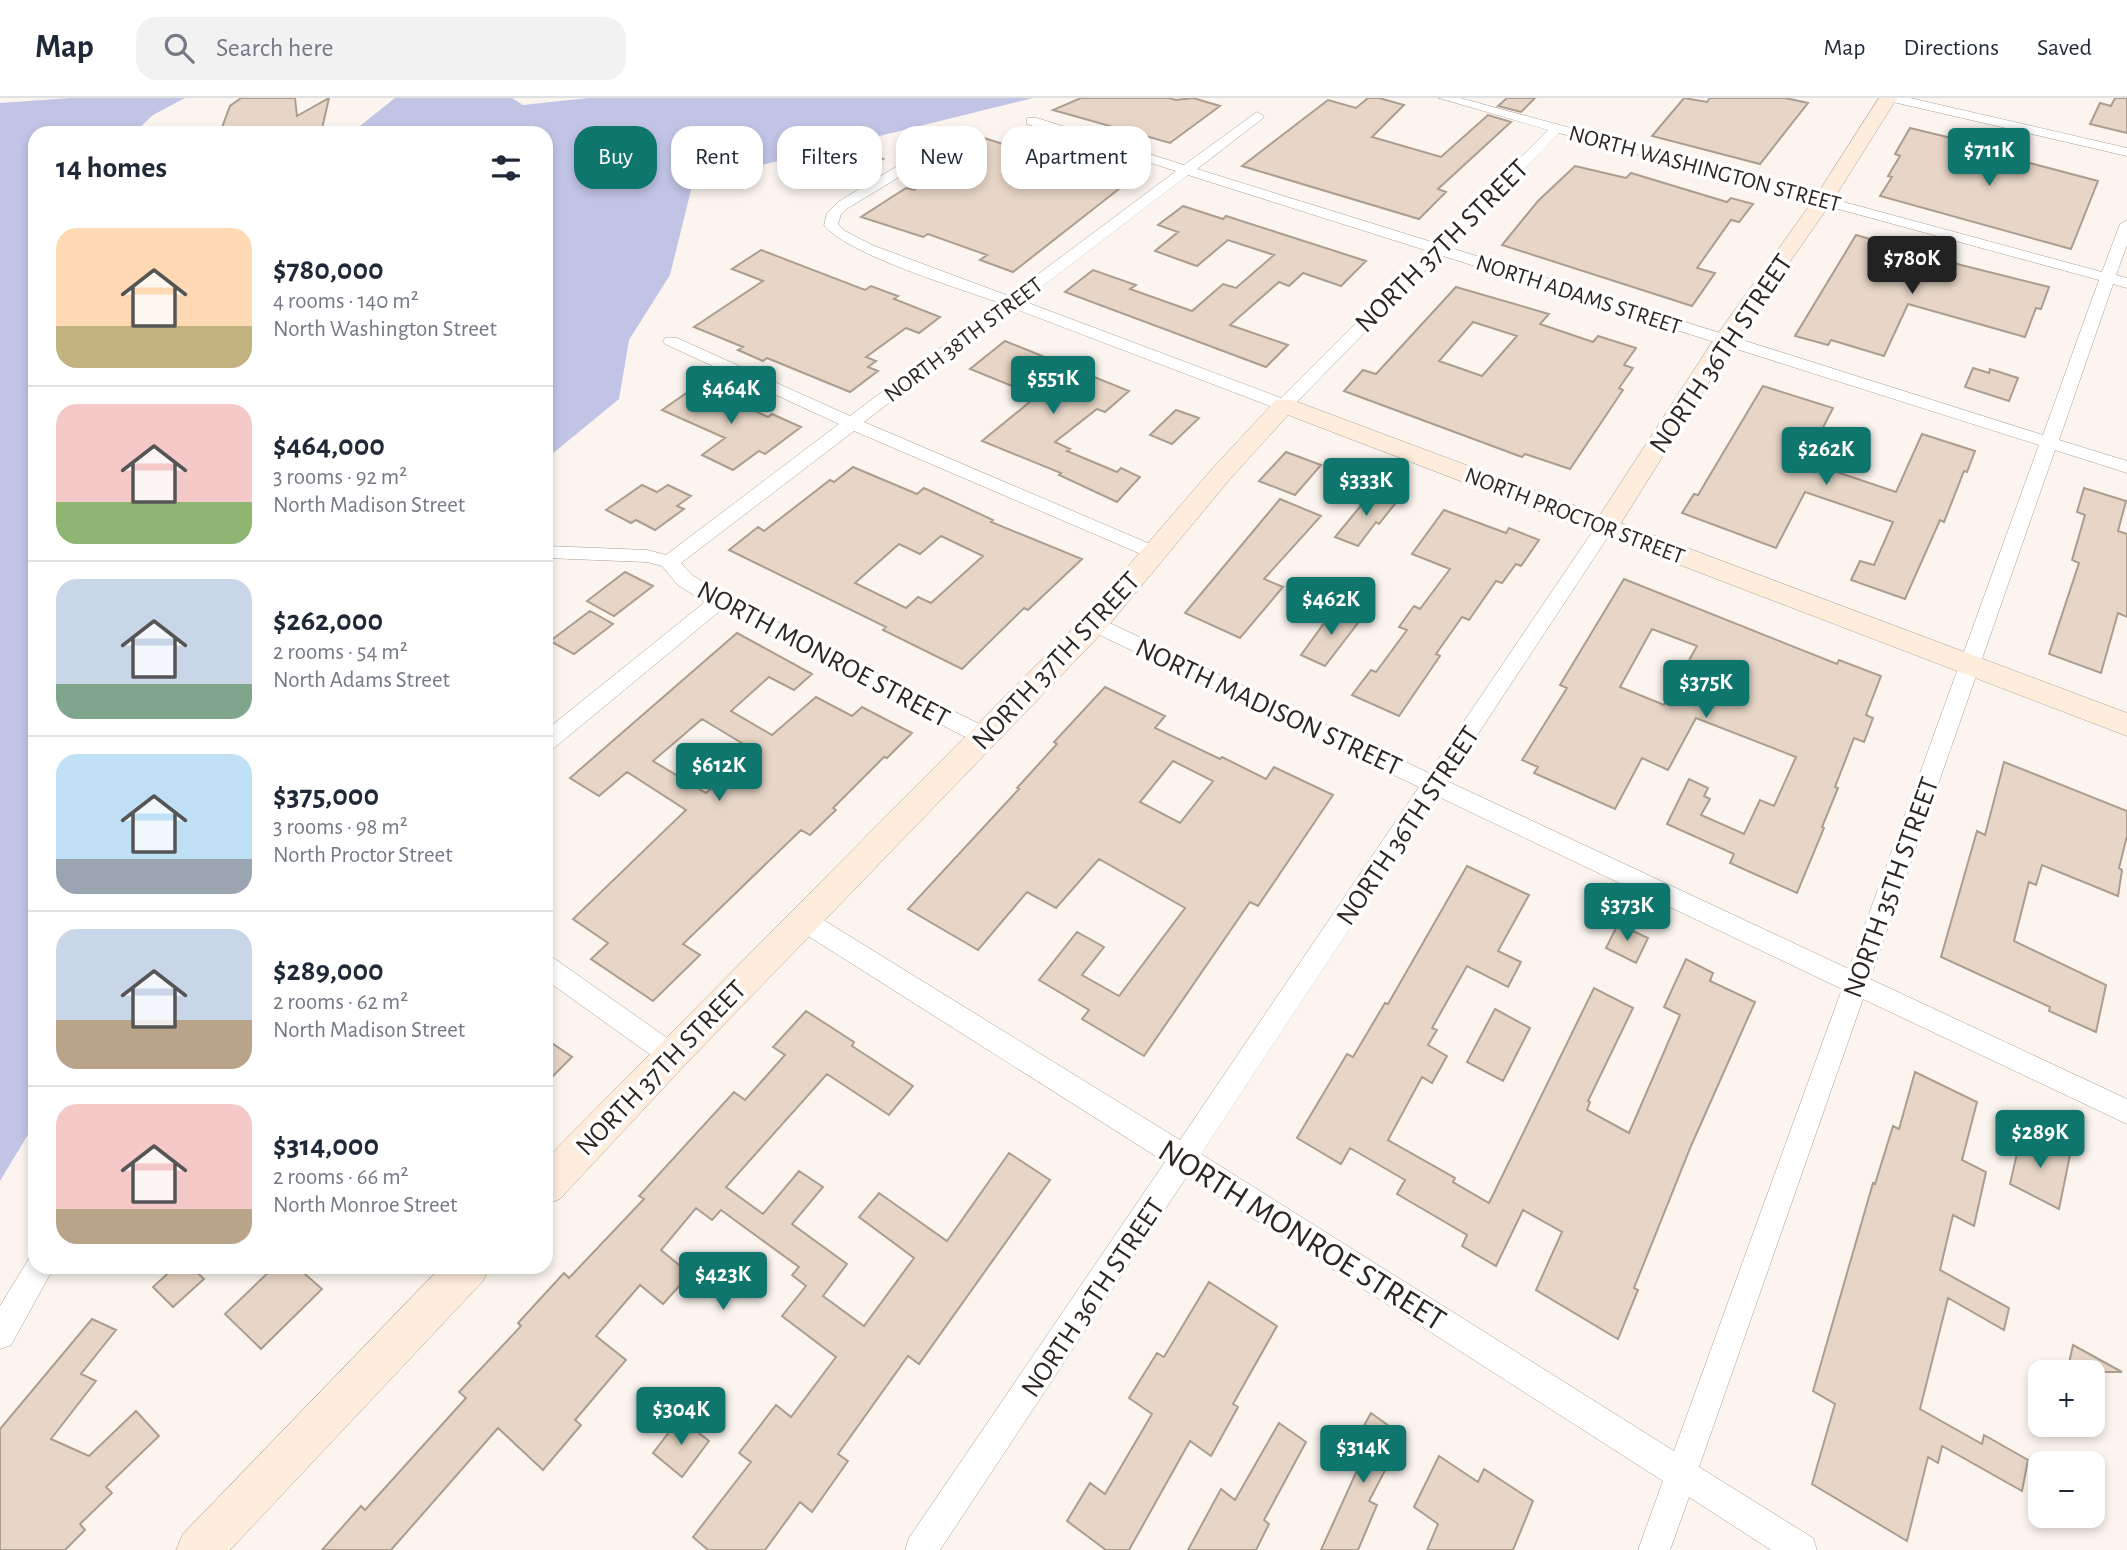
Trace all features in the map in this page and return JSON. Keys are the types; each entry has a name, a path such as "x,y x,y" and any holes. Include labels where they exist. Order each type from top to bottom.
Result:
{"street":[{"name":"NORTH WASHINGTON STREET","path":"1445,98 2118,280"},
{"path":"1890,98 2127,152"},
{"name":"NORTH 36TH STREET","path":"921,1550 1606,526 1724,339 1823,200 1890,98"},
{"name":"NORTH 38TH STREET","path":"669,562 1257,116"},
{"name":"NORTH ADAMS STREET","path":"1032,121 2127,467"},
{"name":"NORTH 37TH STREET","path":"553,1179 1094,624 1284,405 1558,128"},
{"name":"NORTH PROCTOR STREET","path":"896,173 843,205 834,213 831,225 840,234 867,248 2127,725"},
{"name":"NORTH 35TH STREET","path":"1654,1550 2049,442 2118,280 2127,224"},
{"path":"671,341 853,424 1155,553"},
{"name":"NORTH MONROE STREET","path":"553,552 647,556 669,562 685,580 719,601 983,736"},
{"path":"553,736 719,601"},
{"name":"NORTH MADISON STREET","path":"1094,624 2127,1112"},
{"name":"NORTH MONROE STREET","path":"803,920 1801,1550"},
{"path":"553,971 671,1055"},
{"path":"0,1334 36,1274"},
{"path":"199,1550 461,1274"}],"shaded area":[{"path":"70,98 185,98 153,115 141,126 28,126 28,1135 0,1181 0,103"},
{"path":"395,98 512,98 523,105 588,98 1033,98 920,126 896,126 896,132 882,135 882,126 777,126 777,161 763,165 763,126 671,126 671,189 691,189 670,275 629,340 619,399 553,453 553,126 360,126"}],"building":[{"path":"241,98 295,98 297,116 329,98 323,126 223,126 230,106"},
{"path":"1081,98 1193,98 1220,106 1170,143 1151,138 1151,126 1110,126 1053,110"},
{"path":"1368,98 1404,105 1372,137 1441,157 1488,115 1511,122 1438,189 1446,192 1419,219 1242,166 1328,100 1356,108"},
{"path":"1507,98 1535,98 1521,112 1498,106"},
{"path":"1684,98 1707,102 1710,98 1785,98 1808,103 1760,164 1652,136"},
{"path":"2115,98 2127,98 2127,133 2090,124 2100,103 2111,106"},
{"path":"1910,128 1976,144 1974,147 2098,181 2071,249 1880,196 1892,177 1888,176 1900,156 1895,154"},
{"path":"987,139 1001,143 1001,189 1119,189 1013,272 980,260 987,255 928,234 923,237 861,217 904,189 987,189"},
{"path":"1575,166 1626,178 1631,173 1727,202 1731,198 1753,204 1739,222 1731,220 1697,268 1715,273 1692,306 1502,245 1538,201"},
{"path":"1183,206 1223,219 1226,216 1366,261 1341,286 1303,273 1289,286 1279,282 1230,325 1288,345 1266,367 1065,292 1093,270 1136,285 1130,289 1192,311 1223,284 1236,288 1274,255 1228,240 1197,266 1155,251 1178,232 1158,225"},
{"path":"1856,235 2049,287 2041,309 2036,308 2025,337 1908,304 1884,356 1831,340 1828,345 1795,336"},
{"path":"761,250 865,290 871,286 898,296 894,299 940,317 919,333 906,328 866,357 876,361 868,367 878,371 850,392 767,358 763,361 738,350 743,347 694,327 763,281 732,269"},
{"path":"1456,287 1549,314 1540,324 1593,342 1598,336 1636,348 1624,365 1633,368 1619,388 1623,390 1570,469 1525,454 1522,457 1344,391 1363,370 1376,374","holes":["1473,322 1517,336 1482,376 1439,361"]},
{"path":"1005,341 1129,391 1105,412 1097,409 1055,442 1070,449 1067,451 1117,472 1121,468 1140,477 1117,502 1059,475 1061,473 982,441 1037,396 970,369"},
{"path":"1973,368 1989,373 1990,369 2018,378 2009,401 1965,387"},
{"path":"698,385 768,417 772,414 801,427 765,454 759,451 733,470 702,455 725,438 662,410"},
{"path":"1763,386 1833,408 1814,445 1834,452 1825,468 1896,492 1922,434 1975,451 1944,522 1940,520 1905,599 1851,580 1860,561 1874,565 1893,522 1805,492 1776,548 1682,513 1694,494 1698,495"},
{"path":"1176,410 1199,418 1172,444 1150,435"},
{"path":"1286,452 1321,465 1295,495 1259,481"},
{"path":"853,467 917,494 924,488 993,520 991,522 1082,559 1028,610 1024,608 962,669 883,630 886,627 729,550 758,527 764,531 830,480 834,482","holes":["941,536 983,556 931,603 918,597 906,608 855,583 899,544 920,554"]},
{"path":"642,485 657,492 668,485 691,496 677,506 684,509 655,530 636,520 631,523 606,510"},
{"path":"2084,488 2126,501 2118,531 2127,534 2127,617 2118,613 2101,673 2049,654 2079,563 2072,560 2085,515 2077,512"},
{"path":"1373,491 1398,500 1379,524 1376,522 1358,546 1335,537"},
{"path":"1280,499 1321,516 1264,579 1283,587 1240,638 1185,613"},
{"path":"1444,510 1506,533 1509,528 1539,540 1521,566 1516,564 1502,583 1496,581 1469,620 1462,617 1436,654 1440,656 1399,716 1352,695 1371,670 1376,672 1407,630 1399,627 1414,606 1420,609 1450,569 1412,554"},
{"path":"625,572 653,586 614,616 587,601"},
{"path":"1624,579 1837,664 1839,660 1881,676 1866,715 1873,718 1864,742 1854,738 1835,787 1838,788 1822,827 1824,828 1797,893 1730,863 1734,854 1667,824 1689,779 1708,788 1704,796 1710,799 1701,815 1744,834 1760,800 1774,806 1796,757 1696,718 1668,770 1642,758 1615,809 1534,773 1538,767 1522,760 1567,688 1560,685","holes":["1652,629 1697,646 1664,705 1620,687"]},
{"path":"1335,608 1361,619 1325,666 1301,655"},
{"path":"590,611 613,624 574,654 553,643 553,639"},
{"path":"737,633 812,674 794,690 769,677 731,711 772,735 816,697 852,716 862,707 912,733 833,808 836,810 810,835 801,830 683,944 700,955 653,1001 591,959 608,943 573,919 686,810 627,772 599,796 570,778","holes":["702,719 753,750 706,793 653,761"]},
{"path":"1105,687 1165,716 1155,728 1220,759 1222,757 1266,779 1274,767 1333,795 1258,906 1250,902 1144,1056 1082,1019 1089,1010 1039,980 1077,932 1104,947 1082,975 1119,996 1185,908 1099,859 1056,908 1027,892 978,950 908,909 1019,789 1017,788 1057,744 1054,742","holes":["1173,761 1213,781 1180,823 1140,802"]},
{"path":"2004,762 2127,811 2127,836 2119,868 2122,870 2118,896 2042,865 2036,885 2029,882 2014,941 2106,985 2096,1032 2049,1011 2050,1007 1941,957 1977,831 1985,835"},
{"path":"1467,866 1529,895 1498,951 1521,962 1508,987 1467,966 1432,1028 1437,1030 1428,1045 1447,1056 1432,1083 1422,1077 1388,1140 1455,1178 1453,1182 1489,1203 1594,988 1633,1008 1588,1101 1587,1110 1629,1133 1680,1015 1664,1007 1686,959 1713,973 1710,981 1755,1002 1691,1146 1634,1288 1638,1290 1618,1339 1536,1290 1562,1232 1523,1210 1496,1266 1462,1246 1467,1235 1397,1194 1405,1180 1350,1148 1341,1164 1297,1138 1347,1054 1353,1057 1385,1003 1388,1004"},
{"path":"1618,924 1648,938 1636,963 1606,948"},
{"path":"1495,1009 1530,1028 1503,1081 1467,1062"},
{"path":"806,1011 854,1042 852,1046 913,1086 889,1115 827,1074 726,1187 763,1214 799,1171 823,1187 792,1224 847,1264 823,1296 864,1326 914,1258 859,1217 879,1193 947,1241 1009,1153 1050,1180 919,1364 908,1356 838,1454 848,1461 812,1512 800,1502 765,1550 708,1550 693,1537 751,1462 739,1453 776,1405 791,1417 836,1357 782,1316 806,1286 792,1275 799,1267 721,1210 712,1220 696,1208 661,1250 690,1274 663,1304 640,1285 596,1336 626,1360 575,1420 581,1425 543,1470 498,1428 391,1550 322,1550 361,1506 365,1510 466,1398 459,1392 521,1326 518,1323 564,1273 569,1278 644,1199 639,1196 734,1092 745,1100 785,1055 773,1047"},
{"path":"553,1044 572,1057 553,1076"},
{"path":"1915,1072 1977,1102 1962,1160 1986,1172 1974,1226 1953,1215 1940,1270 2009,1308 2004,1330 1948,1298 1920,1409 1982,1444 1984,1435 2028,1460 2022,1491 1942,1446 1938,1463 1928,1457 1907,1541 1812,1484 1835,1404 1813,1391 1873,1183 1875,1184 1893,1126 1899,1129"},
{"path":"2022,1132 2070,1155 2059,1209 2010,1184"},
{"path":"167,1274 199,1274 204,1279 173,1307 153,1287"},
{"path":"267,1274 305,1274 322,1289 261,1349 225,1314"},
{"path":"1209,1282 1277,1326 1233,1404 1238,1407 1211,1456 1190,1441 1129,1550 1106,1550 1067,1521 1090,1483 1105,1494 1152,1414 1129,1398 1157,1353 1164,1357"},
{"path":"92,1319 116,1330 81,1374 96,1381 51,1439 89,1456 136,1411 159,1436 106,1487 112,1493 80,1524 85,1530 65,1550 0,1550 0,1429"},
{"path":"2073,1345 2100,1360 2070,1360"},
{"path":"2105,1363 2122,1372 2105,1372"},
{"path":"1371,1413 1403,1436 1369,1501 1377,1505 1358,1550 1321,1550 1364,1455 1352,1447"},
{"path":"680,1418 709,1441 682,1477 653,1453"},
{"path":"1279,1423 1306,1442 1264,1520 1269,1524 1256,1550 1188,1550 1221,1489 1235,1500"},
{"path":"1439,1456 1478,1482 1484,1469 1533,1501 1513,1550 1427,1550 1438,1524 1414,1507"}]}
